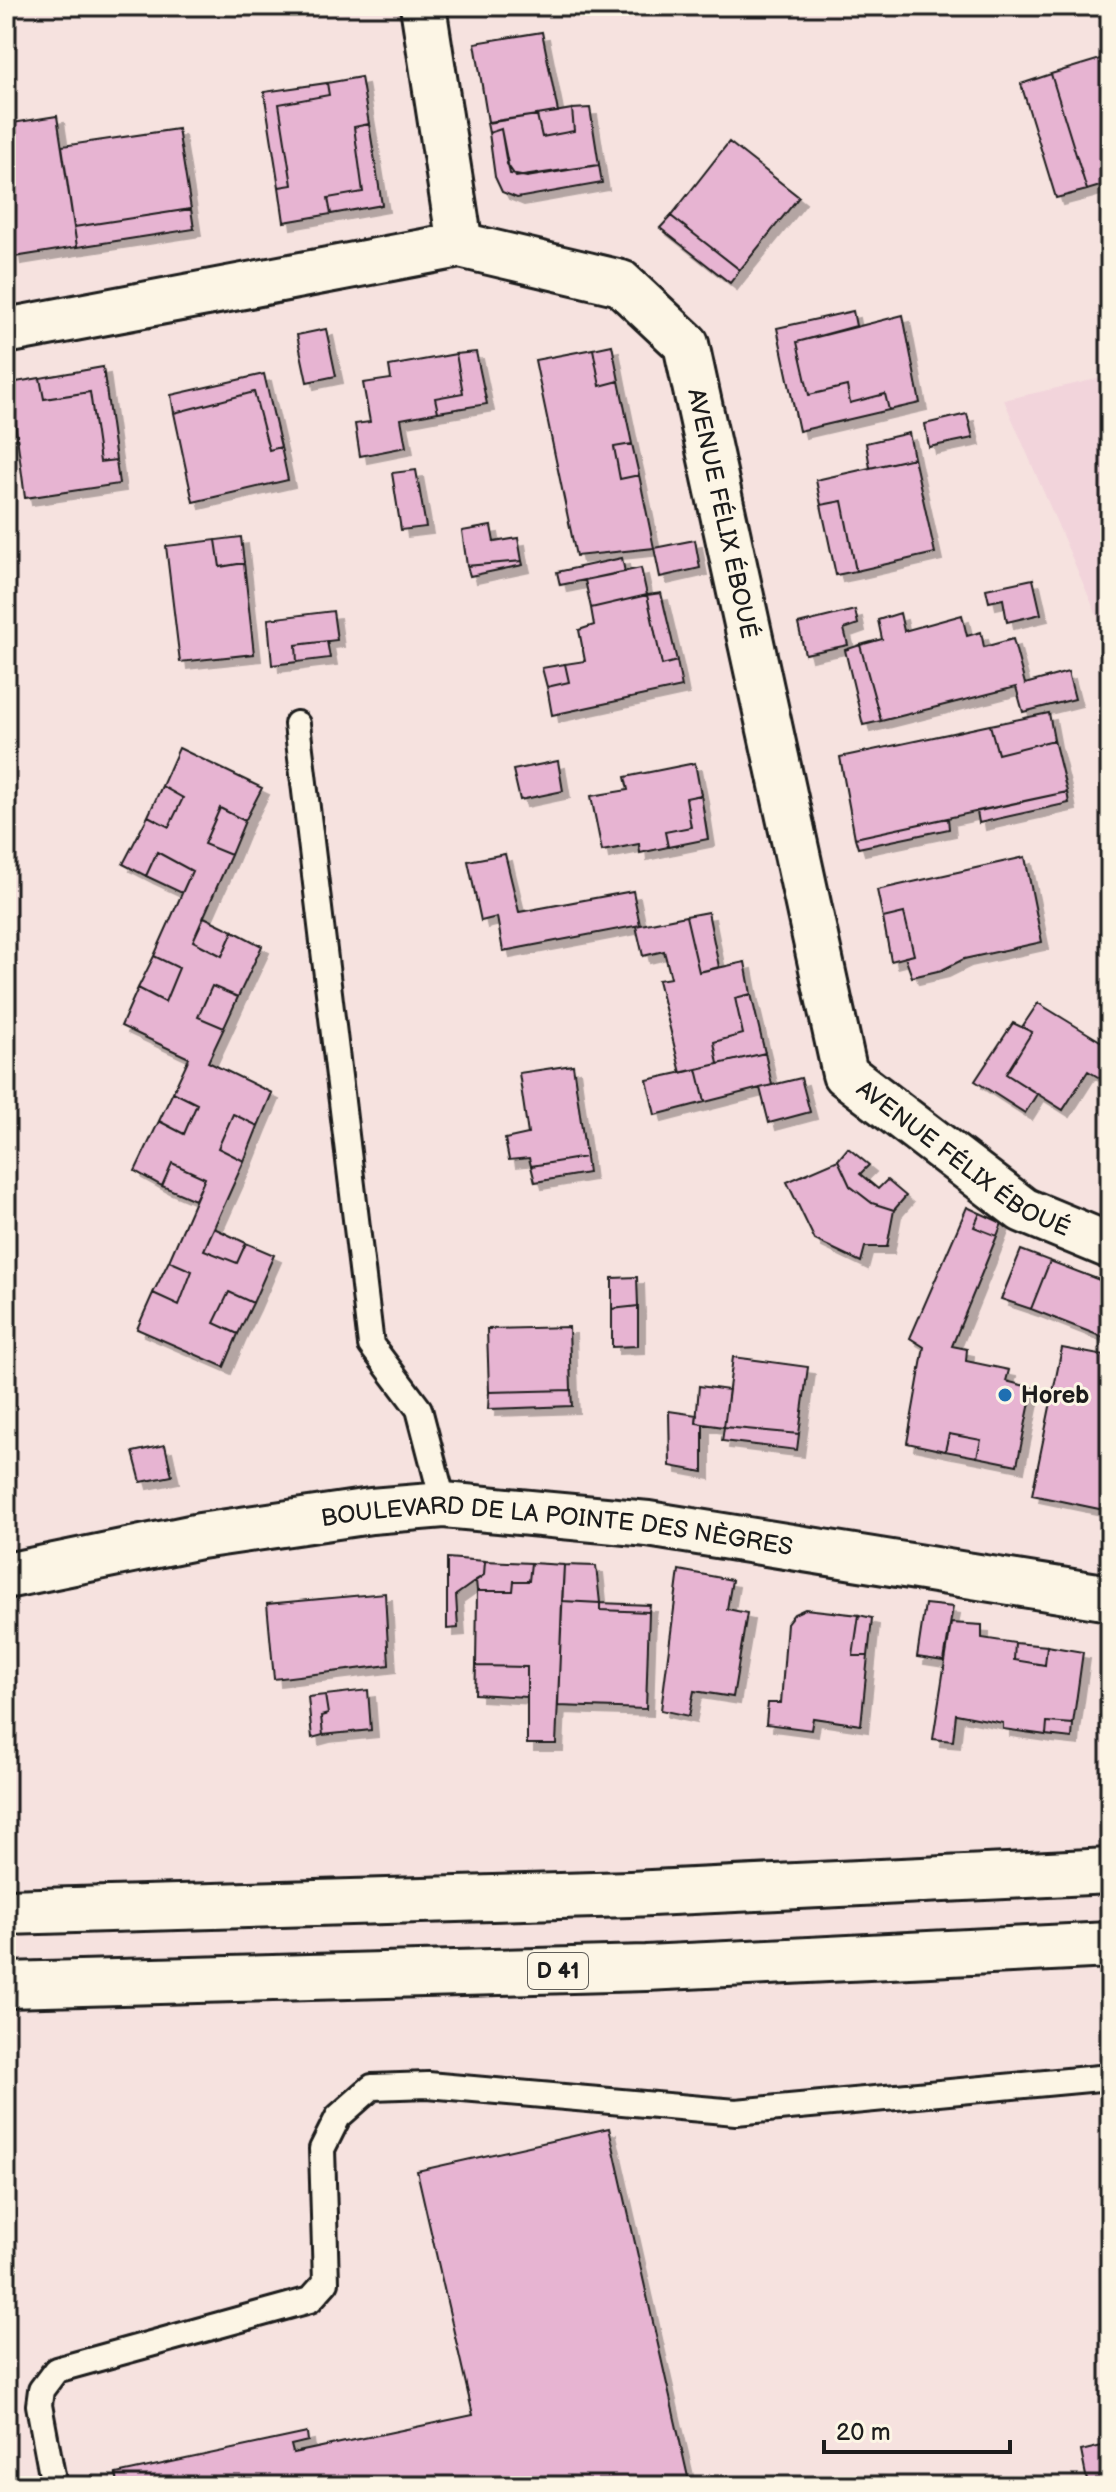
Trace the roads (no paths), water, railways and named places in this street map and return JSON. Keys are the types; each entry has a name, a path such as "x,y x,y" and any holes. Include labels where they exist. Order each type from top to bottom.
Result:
{"main road":[{"path":"423,6 460,245"},
{"name":"AVENUE FÉLIX ÉBOUÉ","path":"6,331 460,245 621,283 686,344 845,1074 1023,1210 1110,1246"},
{"name":"BOULEVARD DE LA POINTE DES NÈGRES","path":"6,1576 200,1536 371,1511 444,1505 648,1524 1110,1598"},
{"path":"6,1912 630,1894 1110,1871"},
{"name":"D 41","path":"6,1985 646,1968 1110,1945"}],"lane":[{"path":"297,724 371,1345 419,1409 444,1505"},
{"path":"54,2486 39,2405 41,2390 56,2370 310,2300 326,2282 322,2149 338,2117 372,2087 428,2085 736,2112 1110,2077"}],"place":[{"name":"Horeb","path":"1005,1395"}]}
